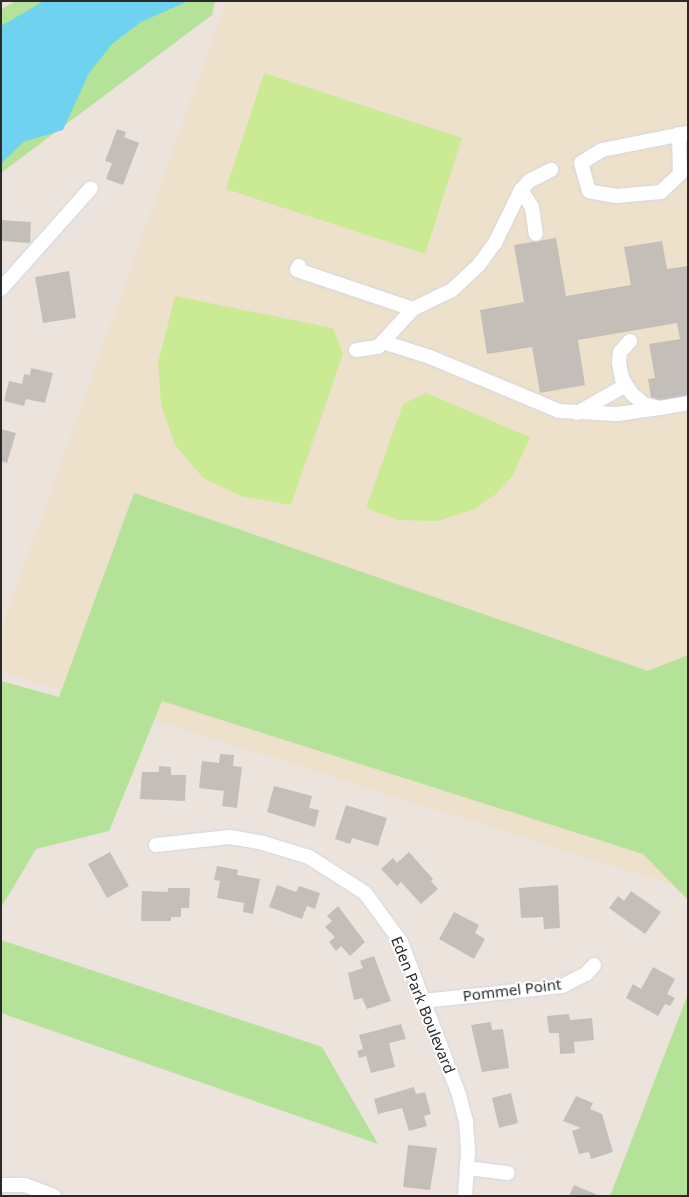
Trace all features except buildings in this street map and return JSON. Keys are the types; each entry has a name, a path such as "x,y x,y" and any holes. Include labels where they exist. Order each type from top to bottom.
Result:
{"street":[{"path":"684,133 680,174 661,192 616,196 589,191 581,163 602,150 684,133"},
{"path":"356,350 371,350 383,342 414,309 452,290 478,266 494,243 521,190 529,181 551,170"},
{"path":"1,289 91,188"},
{"path":"521,190 532,207 536,234"},
{"path":"299,266 297,270 414,309"},
{"path":"630,341 620,352 619,363 626,385 644,404 660,408"},
{"path":"383,342 430,357 559,411 617,414 688,403"},
{"path":"577,413 626,385"},
{"name":"Eden Park Boulevard","path":"156,845 230,837 263,843 309,857 365,894 402,942 466,1121 467,1168 465,1196"},
{"name":"Pommel Point","path":"424,1001 562,986 586,974 594,965"},
{"path":"467,1168 508,1173"},
{"path":"1,1185 25,1185 54,1196"}],"shaded area":[{"path":"226,1 688,1 688,890 1,671 1,630"}],"green space":[{"path":"16,1 215,1 212,15 1,173 1,9"},
{"path":"264,73 462,138 425,254 226,189"},
{"path":"175,296 333,328 343,354 291,505 241,496 203,478 175,445 161,405 158,363"},
{"path":"426,393 530,437 513,475 496,494 473,510 437,521 397,520 366,508 403,404"},
{"path":"134,493 648,671 688,655 688,900 643,854 162,701 109,831 36,849 1,908 1,681 59,697"},
{"path":"1,940 322,1047 378,1144 1,1013"},
{"path":"688,994 688,1196 610,1196"}],"water":[{"path":"44,1 188,1 141,22 112,44 89,73 63,130 23,142 1,164 1,26"}]}
